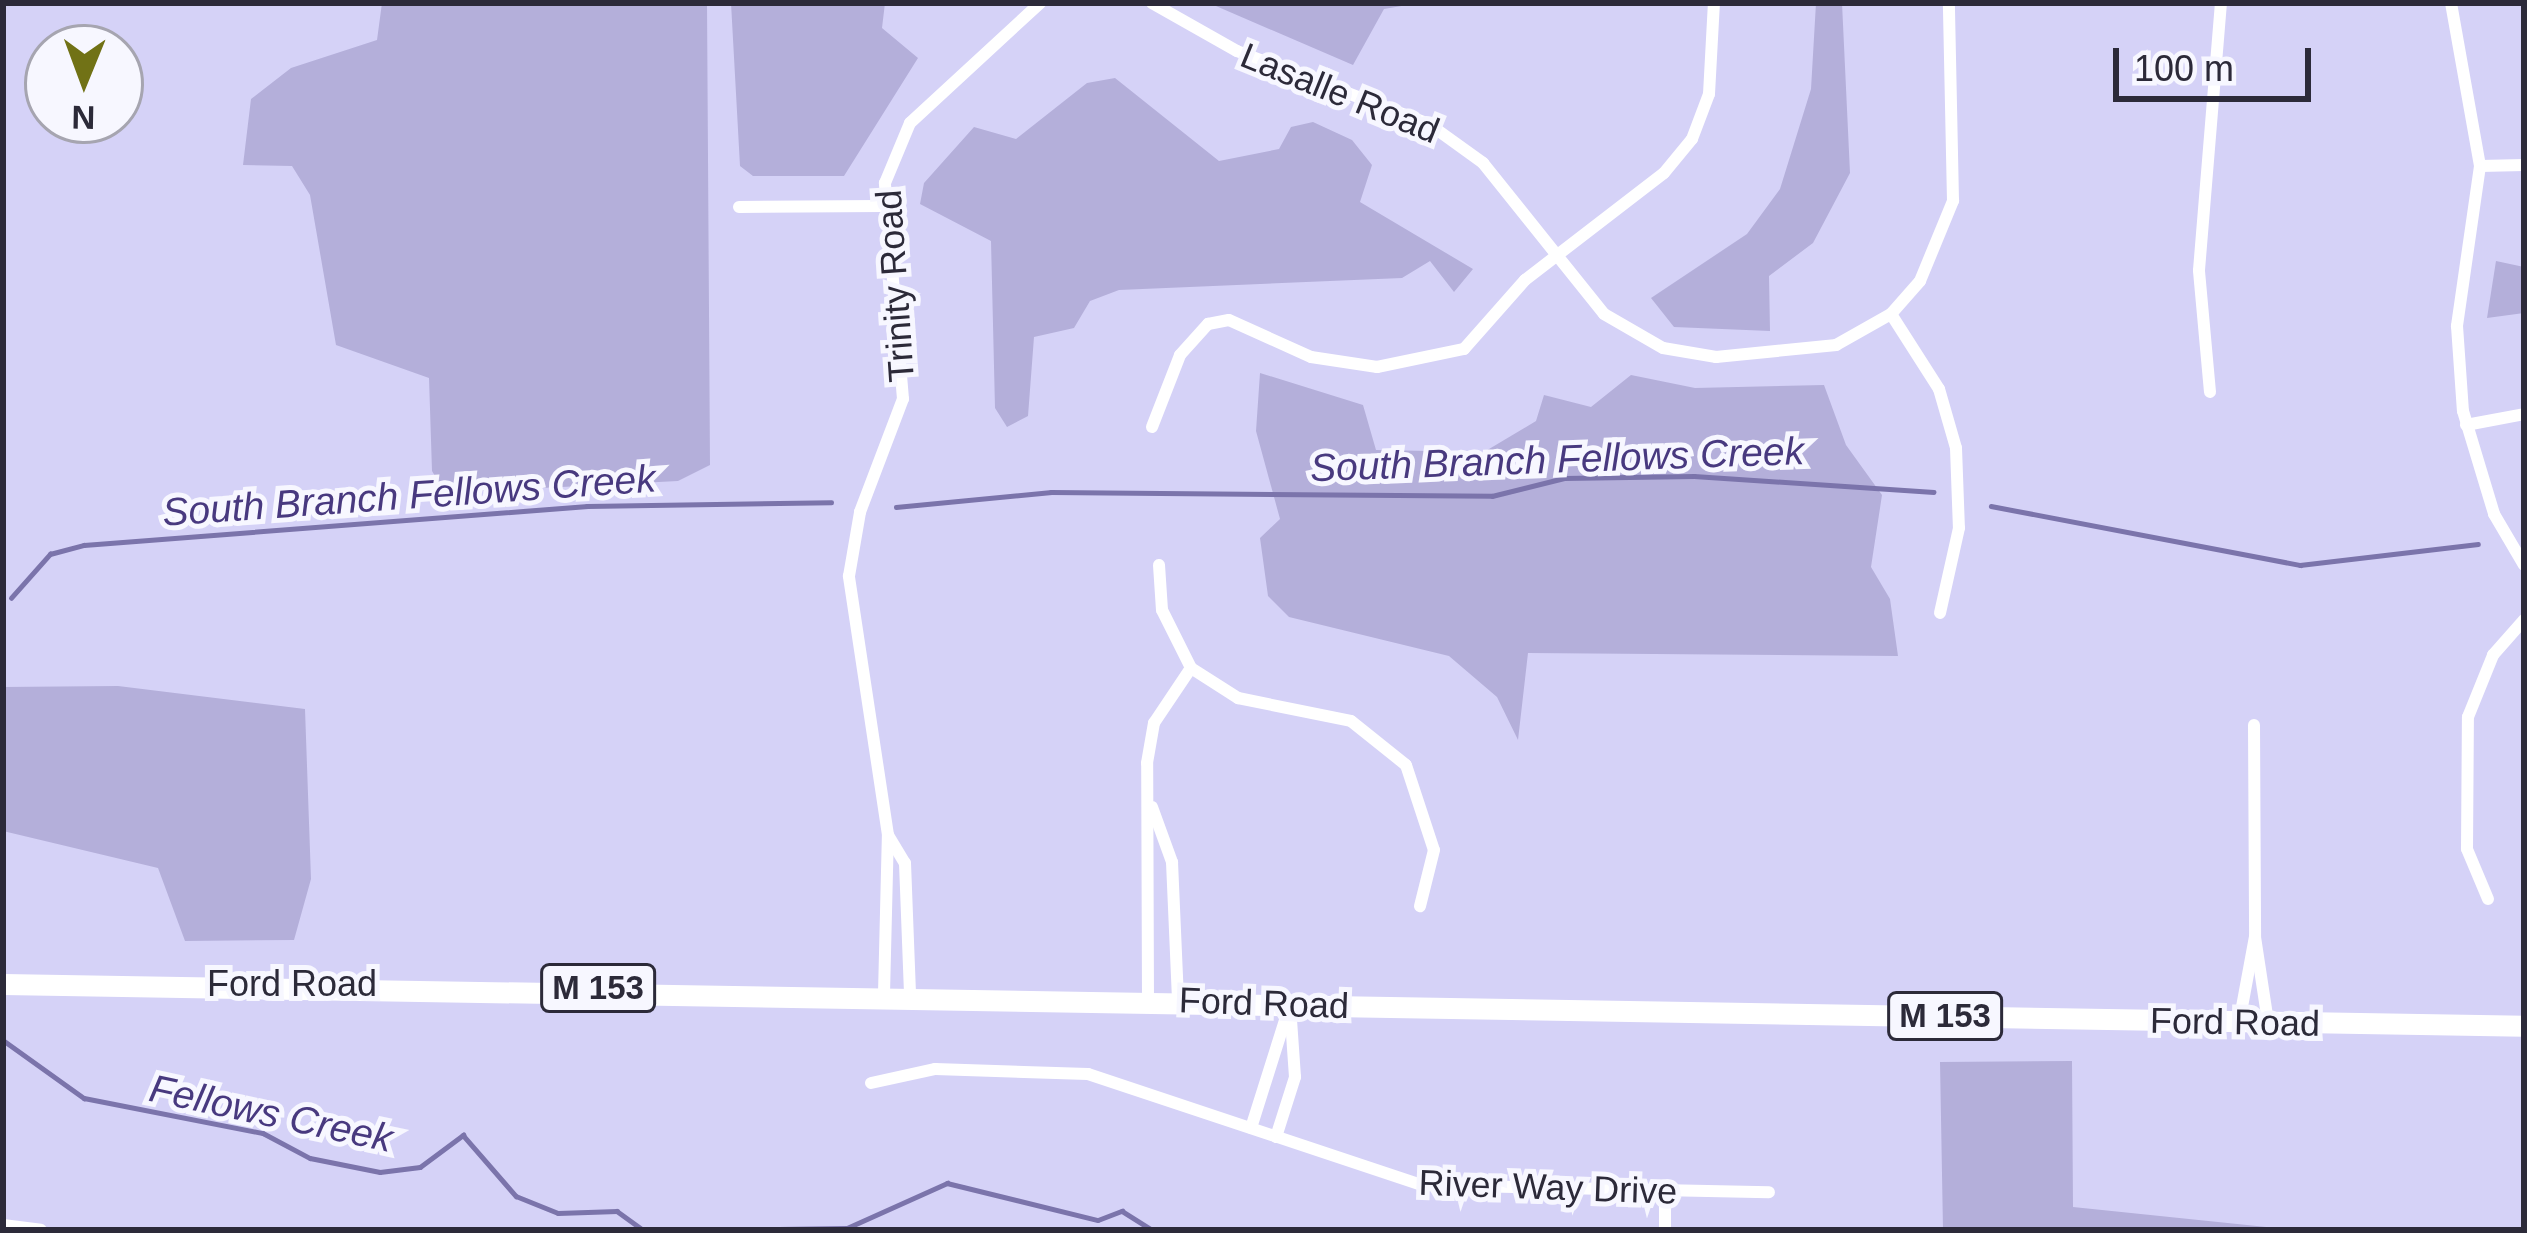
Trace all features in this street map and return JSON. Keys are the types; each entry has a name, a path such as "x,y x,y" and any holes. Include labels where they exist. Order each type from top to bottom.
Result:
{"main road":[{"name":"Ford Road","path":"3,984 884,994 2524,1026"}],"street":[{"name":"Trinity Road","path":"884,994 888,835 850,576 860,512 903,399 882,206 910,123 1040,3"},
{"name":"Lasalle Road","path":"1152,3 1237,51 1457,142 1556,260 1619,326 1693,355 1816,350 1892,314"},
{"path":"1152,427 1180,355 1208,324 1254,328 1311,357 1406,367 1464,349 1692,139 1709,94 1714,3"},
{"path":"1940,613 1959,528 1956,448 1939,389 1892,314 1938,251 1953,201 1949,3"},
{"path":"2210,392 2198,270 2221,3"},
{"path":"2451,3 2480,166 2457,326 2466,425 2524,565"},
{"path":"2480,166 2524,165"},
{"path":"740,207 882,206"},
{"path":"2466,425 2524,414"},
{"path":"1159,565 1162,610 1190,668 1238,698 1352,721 1394,753 1431,820 1420,906"},
{"path":"2488,899 2467,849 2468,717 2493,655 2524,620"},
{"path":"1148,1000 1148,796 1154,723 1190,668"},
{"path":"2254,725 2255,937 2268,1024"},
{"path":"1148,796 1174,884 1178,1000"},
{"name":"Trinity Road","path":"888,835 905,863 910,995"},
{"path":"1149,883 1174,884"},
{"path":"2239,1023 2255,937"},
{"path":"1251,1128 1290,1003"},
{"path":"1276,1137 1295,1076 1290,1003"},
{"name":"River Way Drive","path":"871,1083 935,1069 1088,1074 1422,1185 1769,1192"},
{"path":"1665,1192 1665,1230"},
{"path":"3,1225 41,1230"}],"shaded area":[{"path":"382,3 707,3 710,465 678,481 445,493 432,471 429,378 336,345 310,195 292,166 243,165 251,99 291,68 377,40"},
{"path":"731,3 885,3 882,28 918,58 844,176 753,176 740,166"},
{"path":"1209,3 1419,3 1384,9 1353,65"},
{"path":"1816,3 1842,3 1850,173 1813,243 1769,276 1770,331 1674,327 1651,298 1747,234 1780,189 1811,89"},
{"path":"1115,78 1219,161 1279,149 1291,127 1313,122 1352,140 1372,165 1360,202 1473,269 1454,292 1430,261 1402,278 1119,290 1090,301 1074,328 1034,337 1028,416 1007,427 995,408 991,241 920,204 924,183 974,127 1016,139 1087,83"},
{"path":"2496,261 2524,267 2524,313 2487,318"},
{"path":"1260,373 1363,405 1376,450 1484,452 1536,421 1544,395 1591,407 1631,375 1695,388 1824,385 1846,445 1882,495 1871,567 1890,599 1898,656 1528,653 1518,740 1497,697 1449,656 1289,617 1268,596 1260,538 1280,519 1256,431"},
{"path":"118,686 305,709 311,879 294,940 185,941 158,868 3,831 3,687"},
{"path":"2072,1061 2073,1207 2296,1230 1943,1230 1940,1062"}],"waterway":[{"name":"South Branch Fellows Creek","path":"896,507 1051,492 1492,496 1564,478 1694,476 1933,492"},
{"name":"South Branch Fellows Creek","path":"11,598 50,554 84,545 587,506 831,502"},
{"name":"South Branch Fellows Creek","path":"1991,506 2300,565 2478,544"},
{"name":"Fellows Creek","path":"3,1040 84,1098 263,1133 310,1158 380,1172 420,1167 463,1135 516,1196 558,1213 617,1211 643,1230"},
{"name":"Fellows Creek","path":"707,1230 847,1228 947,1183 1098,1220 1122,1211 1153,1230"}]}
